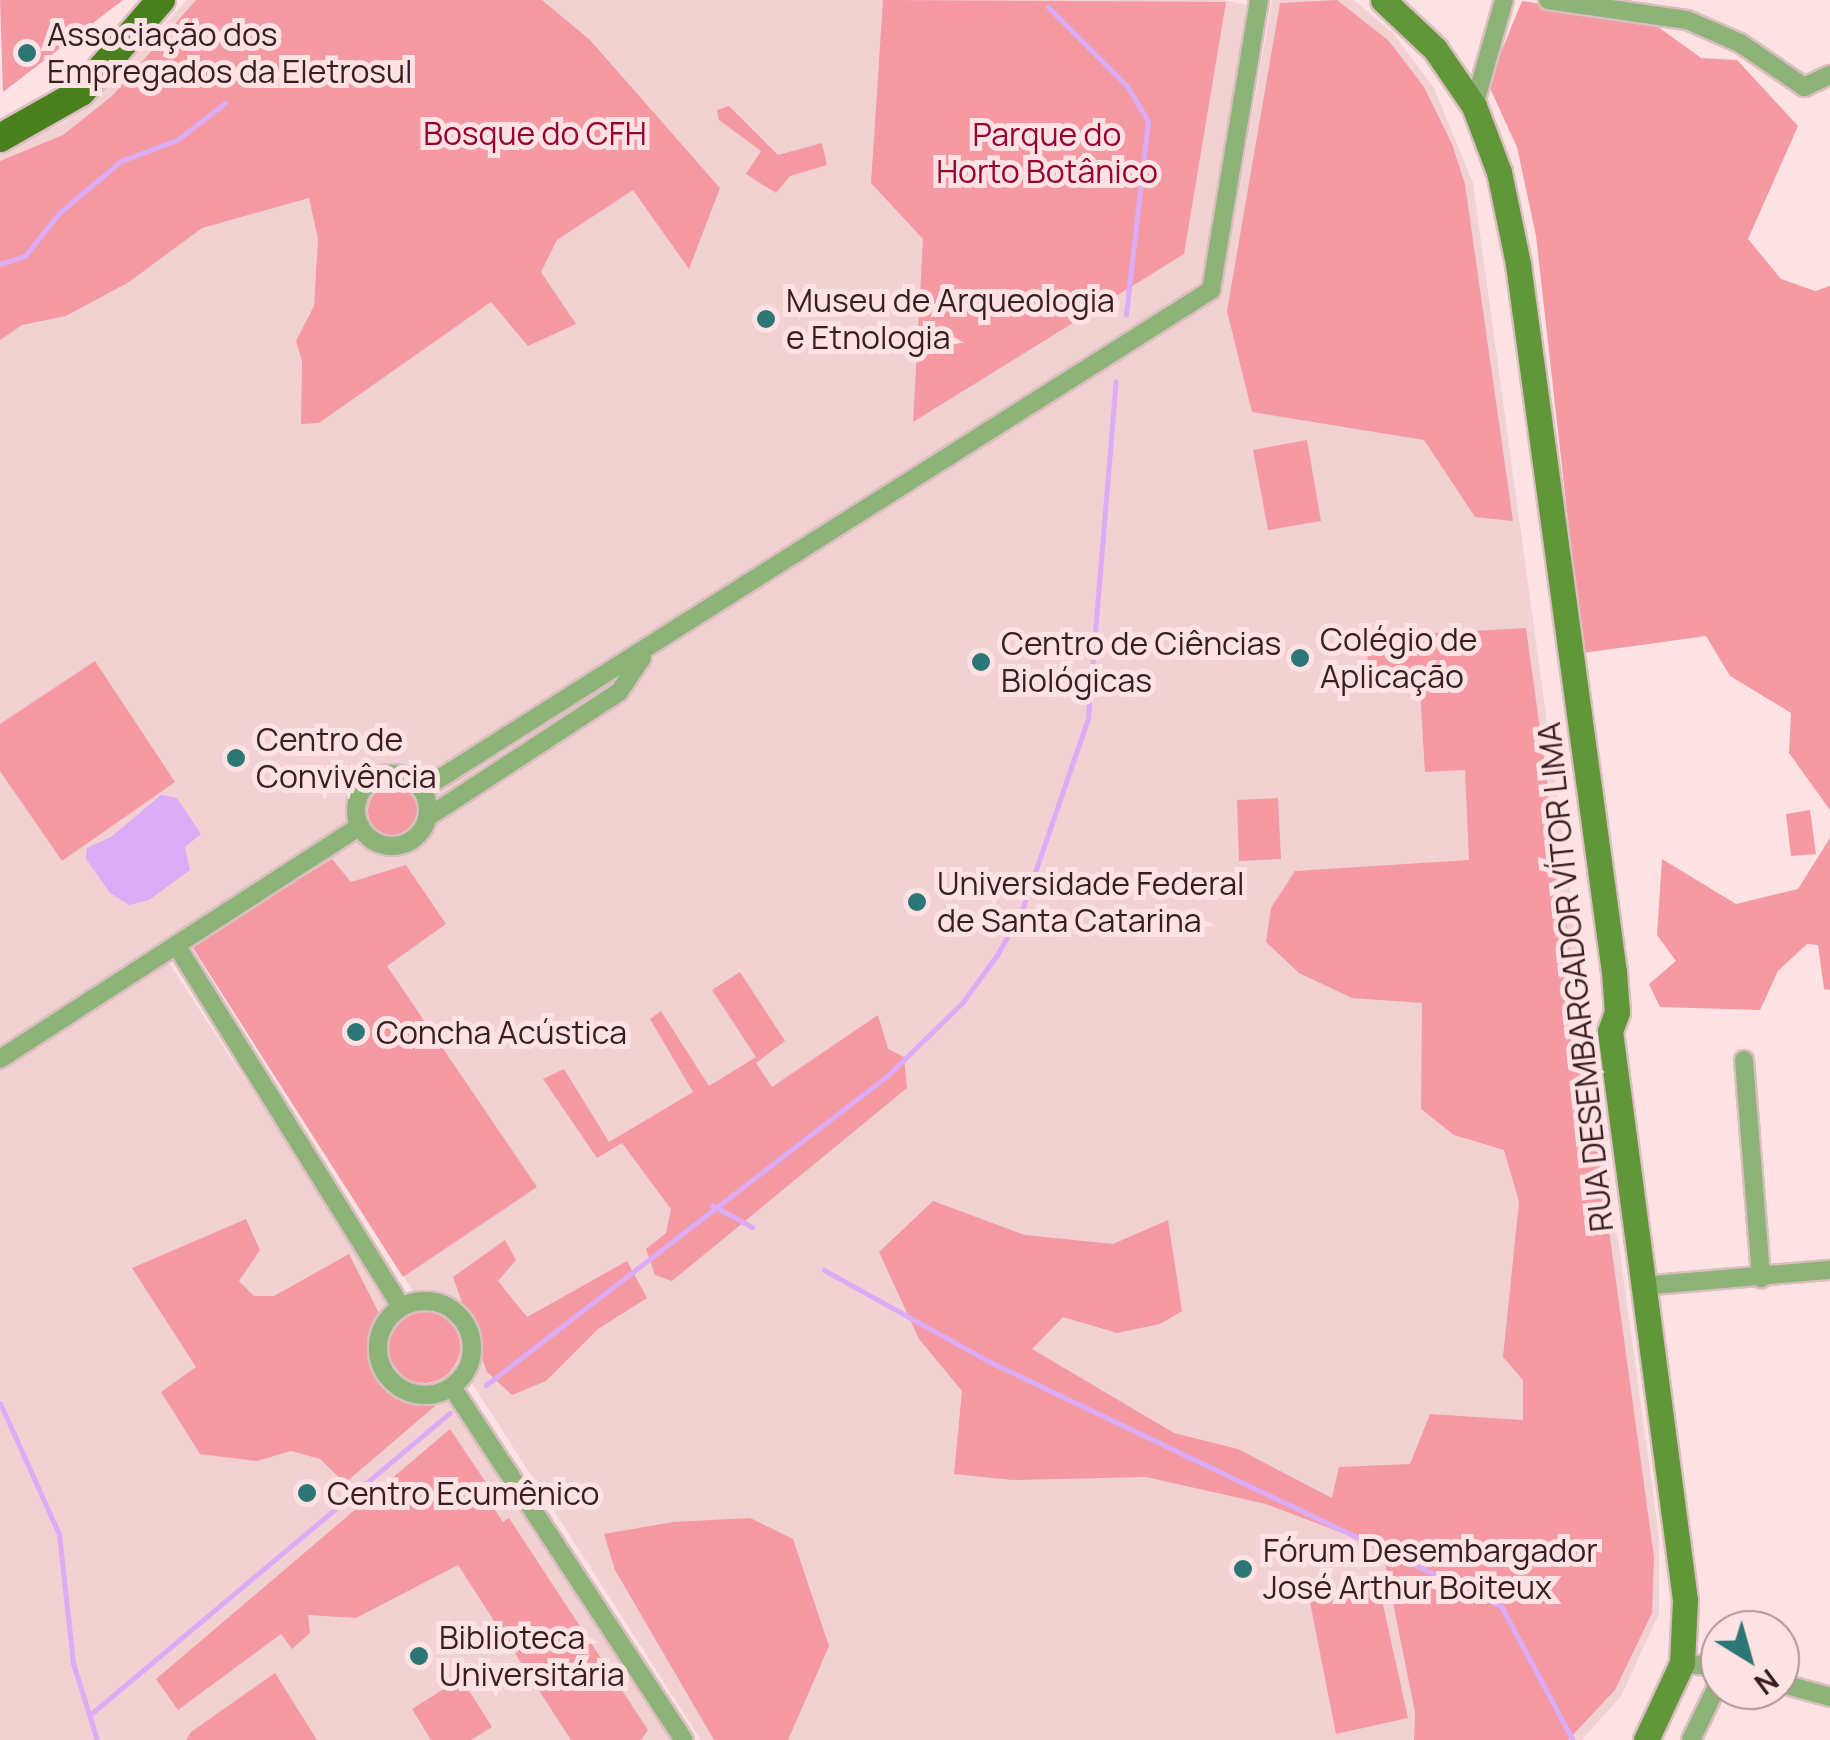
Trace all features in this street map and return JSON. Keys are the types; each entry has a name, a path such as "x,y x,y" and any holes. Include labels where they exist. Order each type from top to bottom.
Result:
{"main road":[{"path":"0,138 80,92 162,0"},
{"name":"RUA DESEMBARGADOR VÍTOR LIMA","path":"1383,0 1435,48 1474,106 1498,172 1518,264 1614,972 1617,1012 1610,1031 1685,1600 1682,1663 1646,1740"}],"street":[{"path":"423,790 1212,290 1259,0"},
{"path":"1474,106 1504,0"},
{"path":"1548,0 1687,20 1740,42 1804,87 1830,75"},
{"path":"428,818 423,790 396,774 376,778 356,804 360,826 377,843 402,845 420,833 428,818 618,692 648,650"},
{"path":"0,1059 360,826"},
{"path":"176,945 401,1306"},
{"path":"1744,1060 1762,1278"},
{"path":"1642,1286 1830,1270"},
{"path":"441,1303 464,1321 470,1364 452,1387 420,1396 390,1381 378,1342 384,1323 401,1306 441,1303"},
{"path":"452,1387 684,1740"},
{"path":"1682,1663 1700,1665"},
{"path":"1800,1689 1830,1697"},
{"path":"1691,1740 1706,1710"}],"shaded area":[{"path":"187,0 1223,0 1248,5 1205,284 0,1046 0,152 65,122 96,98"},
{"name":"Universidade Federal de Santa Catarina","path":"1272,0 1354,0 1393,33 1434,88 1473,183 1659,1537 1659,1614 1621,1696 1582,1740 701,1740 191,945 1222,291"},
{"path":"161,795 177,798 201,834 185,847 190,870 149,900 129,905 110,893 86,859 87,848 111,837"},
{"path":"167,960 677,1740 0,1740 0,1068"}],"green space":[{"name":"Associação dos Empregados da Eletrosul","path":"0,0 123,0 3,92"},
{"name":"Bosque do CFH","path":"196,0 542,0 590,40 720,188 689,269 633,190 557,240 541,272 576,324 528,346 491,302 319,423 301,424 302,361 296,341 314,306 318,239 309,198 202,228 129,282 66,316 22,325 0,340 0,161 63,135 112,96"},
{"name":"Parque do Horto Botânico","path":"883,0 1226,2 1184,254 913,422 923,239 871,183"},
{"path":"1337,0 1389,41 1424,87 1452,144 1465,184 1513,521 1475,517 1424,440 1252,412 1227,311 1280,3"},
{"path":"1522,1 1650,21 1701,58 1737,60 1798,126 1748,239 1781,279 1815,291 1830,286 1830,810 1789,753 1791,713 1730,676 1706,636 1583,653 1536,236 1517,147 1488,84"},
{"path":"729,106 778,155 822,143 827,165 790,176 776,193 746,174 761,151 719,120 717,110"},
{"path":"1307,440 1321,521 1268,530 1253,450"},
{"path":"1526,628 1654,1557 1652,1613 1615,1690 1568,1740 1414,1740 1415,1712 1382,1548 1266,1504 1146,1477 1012,1480 954,1474 962,1391 919,1339 879,1252 933,1201 1025,1235 1113,1244 1168,1220 1182,1311 1160,1324 1117,1333 1063,1317 1032,1349 1174,1433 1238,1449 1332,1498 1339,1467 1410,1464 1430,1414 1523,1420 1523,1380 1503,1357 1519,1202 1504,1150 1454,1135 1421,1109 1422,1003 1352,998 1299,973 1266,942 1271,908 1295,871 1469,860 1465,770 1425,772 1419,675 1369,676 1366,637"},
{"path":"95,661 175,782 62,861 0,771 0,724"},
{"path":"393,786 411,793 418,811 411,829 393,836 375,829 368,811 375,793"},
{"path":"1278,798 1281,859 1239,861 1237,800"},
{"path":"1810,810 1816,854 1791,856 1786,814"},
{"path":"1830,838 1830,990 1824,989 1818,945 1807,944 1778,971 1760,1010 1660,1007 1649,984 1676,961 1657,935 1662,859 1736,904 1798,889"},
{"path":"332,859 351,882 406,865 446,924 387,966 537,1187 403,1277 191,945"},
{"path":"740,972 785,1041 756,1063 772,1087 878,1015 888,1049 904,1057 907,1088 672,1281 655,1275 646,1249 666,1233 671,1209 622,1143 597,1158 543,1079 564,1069 609,1142 693,1092 650,1019 661,1011 709,1086 756,1057 712,990"},
{"path":"246,1219 260,1250 239,1281 254,1296 274,1296 349,1254 384,1323 377,1343 390,1381 441,1401 345,1483 320,1459 291,1451 257,1461 200,1454 161,1392 196,1367 132,1268"},
{"path":"505,1240 516,1260 498,1281 527,1317 627,1261 647,1298 598,1329 546,1381 512,1395 487,1372 453,1277"},
{"path":"424,1311 449,1322 460,1347 449,1372 424,1383 399,1372 388,1347 399,1322"},
{"path":"450,1429 485,1481 479,1486 503,1522 509,1518 648,1730 641,1740 571,1740 458,1565 356,1618 308,1615 310,1633 292,1649 281,1634 178,1710 156,1679"},
{"path":"750,1518 793,1539 829,1646 788,1740 714,1740 615,1570 604,1534 673,1522"},
{"path":"1378,1582 1408,1718 1336,1734 1309,1597"},
{"path":"275,1673 317,1740 186,1740 191,1732"},
{"path":"461,1678 492,1727 471,1740 431,1740 412,1709"}],"waterway":[{"path":"1048,7 1127,86 1148,121 1126,315"},
{"path":"0,264 25,256 59,213 121,161 177,140 225,103"},
{"path":"486,1385 887,1076 962,1003 997,955 1022,910 1088,718 1116,381"},
{"path":"712,1205 752,1227"},
{"path":"824,1270 988,1361 1501,1606 1573,1740"},
{"path":"0,1403 59,1534 73,1663 97,1740"},
{"path":"92,1713 450,1413"}],"place":[{"name":"Associação dos Empregados da Eletrosul","path":"27,53"},
{"name":"Museu de Arqueologia e Etnologia","path":"766,319"},
{"name":"Colégio de Aplicação","path":"1300,658"},
{"name":"Centro de Ciências Biológicas","path":"981,662"},
{"name":"Centro de Convivência","path":"236,758"},
{"name":"Universidade Federal de Santa Catarina","path":"917,902"},
{"name":"Concha Acústica","path":"356,1032"},
{"name":"Centro Ecumênico","path":"307,1493"},
{"name":"Fórum Desembargador José Arthur Boiteux","path":"1243,1569"},
{"name":"Biblioteca Universitária","path":"419,1656"}]}
